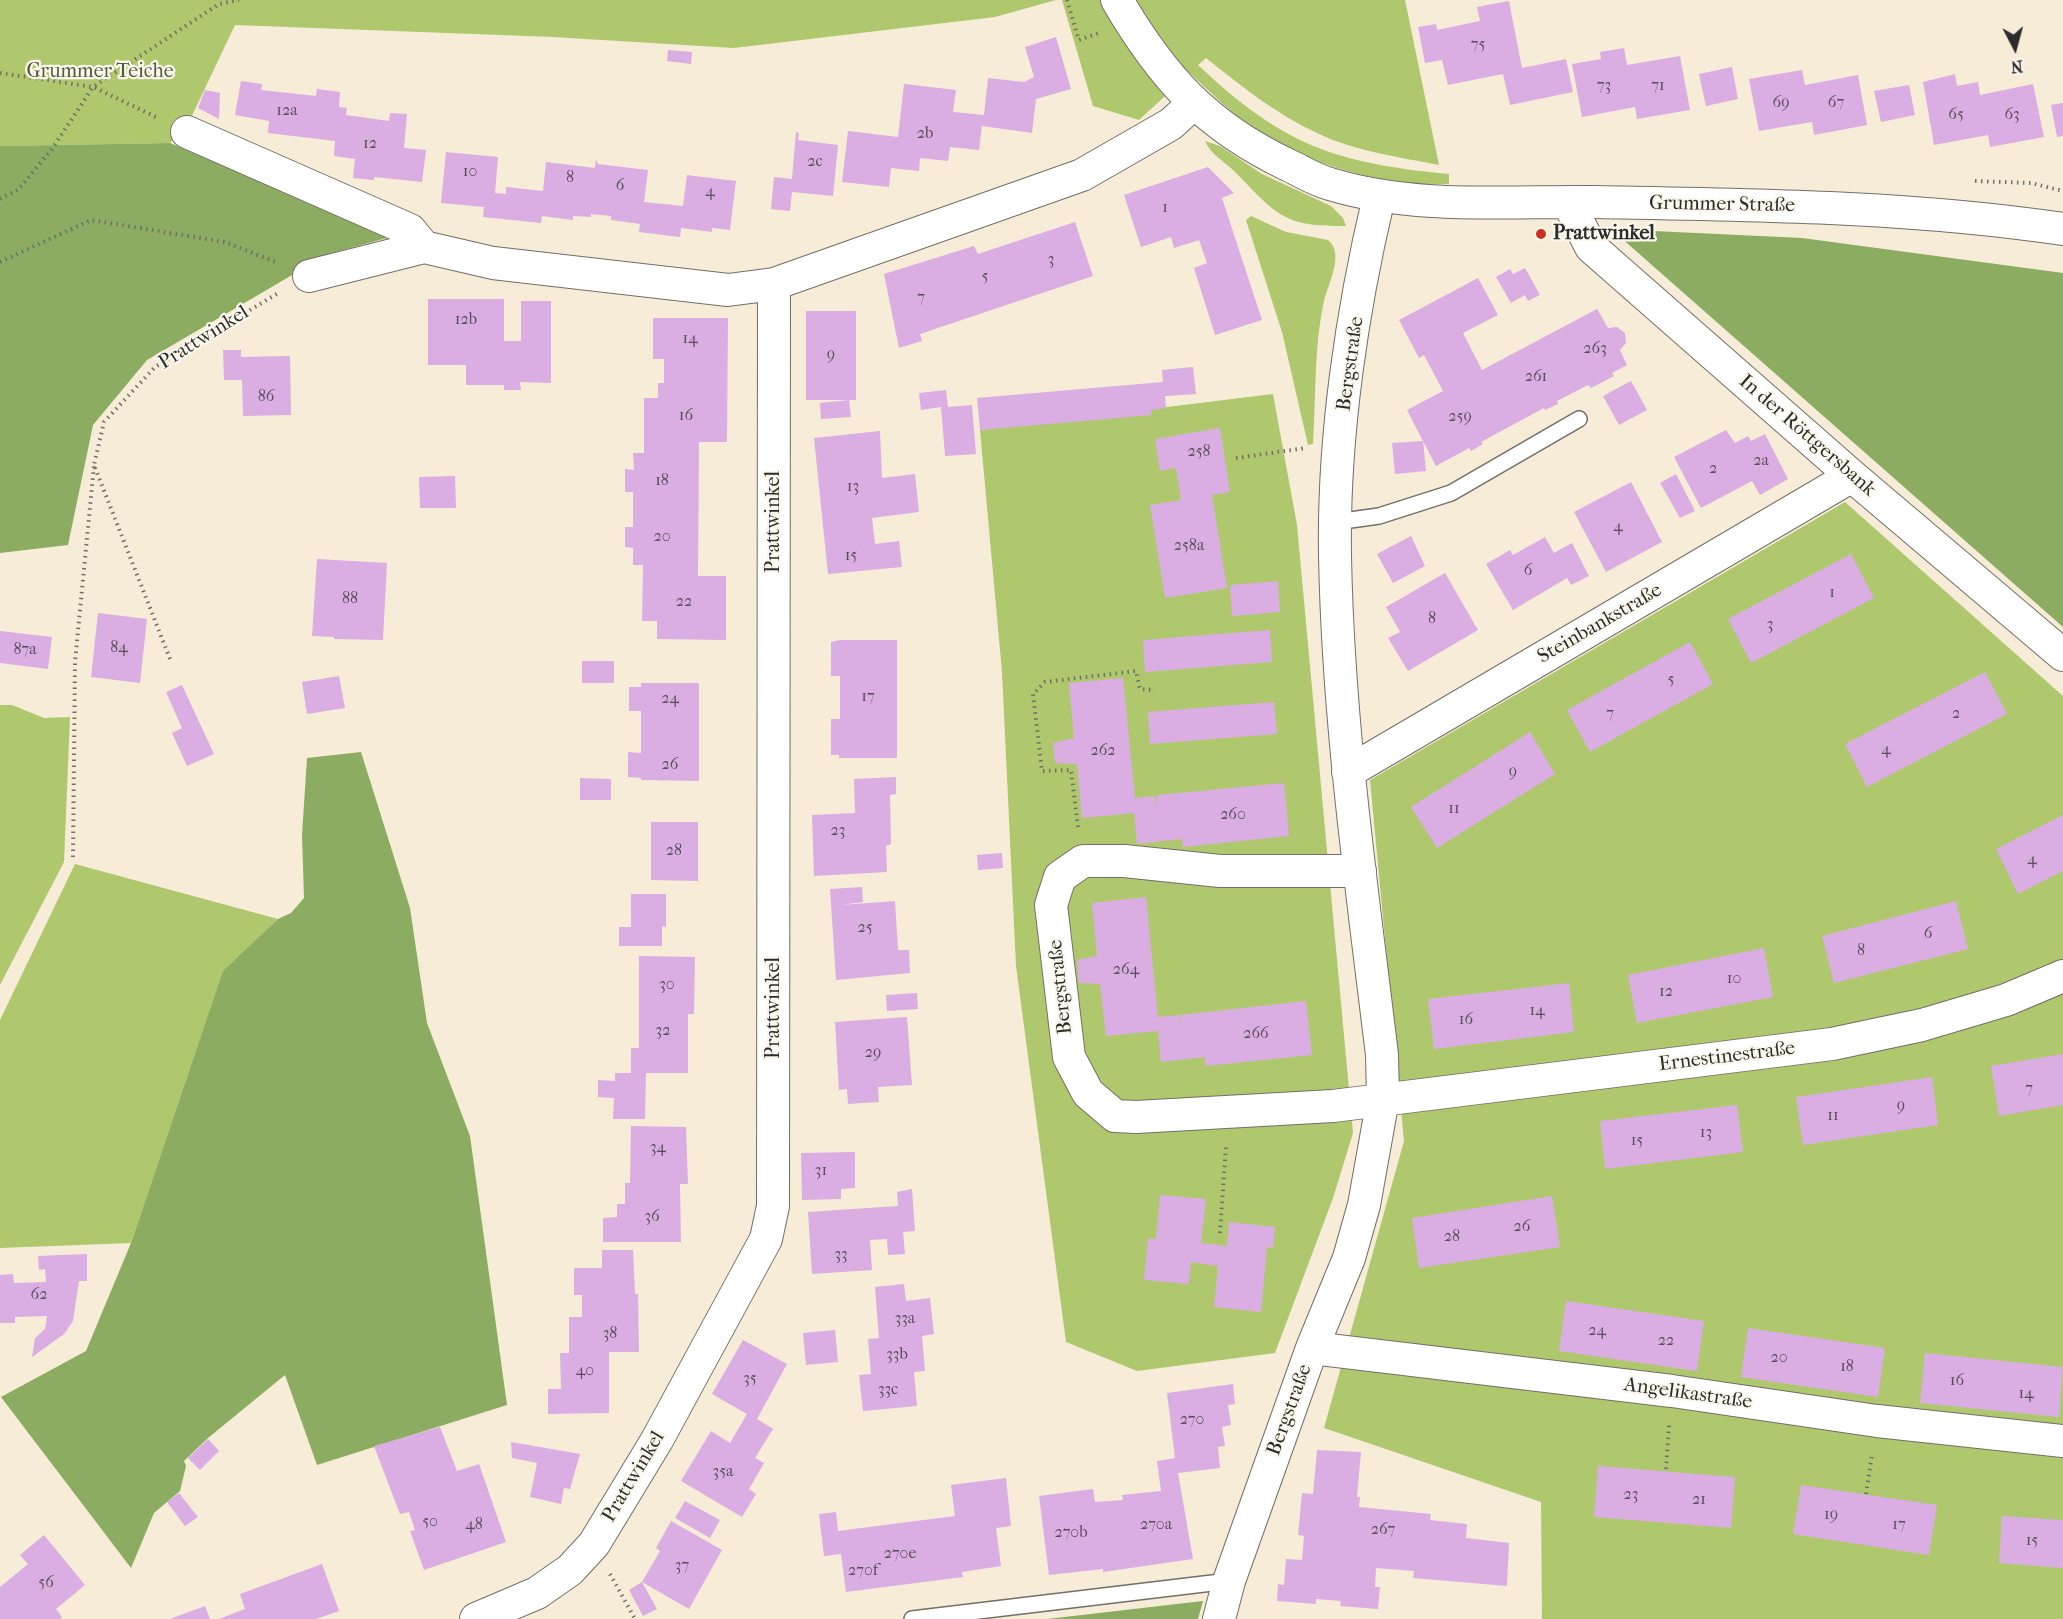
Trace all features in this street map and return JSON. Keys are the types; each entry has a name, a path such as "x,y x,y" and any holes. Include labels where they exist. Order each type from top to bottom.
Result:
{"street":[{"path":"1117,0 1156,63 1194,103 1251,148 1327,184 1379,197"},
{"path":"309,276 424,247 493,264 728,290 774,284 1082,175 1172,124 1194,103"},
{"path":"187,132 410,230 424,247"},
{"name":"Grummer Straße","path":"1379,197 1462,202 1808,206 1977,216 2063,229"},
{"name":"Bergstraße","path":"1219,1619 1229,1581 1312,1348 1349,1258 1364,1205 1383,1099 1382,1055 1348,772 1340,676 1336,522 1340,450 1349,365 1370,235 1379,197"},
{"name":"In der Röttgersbank","path":"1568,202 1591,247 1852,476 2063,655"},
{"name":"Prattwinkel","path":"476,1619 537,1593 570,1570 594,1544 657,1440 766,1239 773,1206 774,284"},
{"name":"Steinbankstraße","path":"1348,772 1852,476"},
{"path":"1083,861 1124,861 1220,871 1359,871"},
{"name":"Bergstraße","path":"1083,861 1060,878 1051,905 1068,1057 1088,1092 1115,1116 1228,1113 1333,1106 1383,1099"},
{"name":"Ernestinestraße","path":"1383,1099 1832,1044 1933,1022 2006,1000 2063,976"},
{"name":"Angelikastraße","path":"1312,1348 1672,1391 1877,1421 2063,1441"}],"lane":[{"path":"1336,522 1379,516 1451,493 1579,419"},
{"path":"912,1619 1229,1581"}],"path":[{"path":"0,199 18,190 52,149 93,87 219,2 239,0"},
{"path":"0,73 93,87 187,132"},
{"path":"1973,181 2031,183 2063,191"},
{"path":"0,262 91,220 225,242 309,276"},
{"name":"Prattwinkel","path":"73,857 75,662 94,465 104,422 155,367 309,276"},
{"path":"1236,458 1300,448 1340,450"},
{"path":"94,465 170,659"},
{"path":"1083,861 1071,770 1042,771 1033,694 1045,681 1136,671 1140,689 1155,690"},
{"path":"1220,1233 1228,1113"},
{"path":"1666,1469 1672,1391"},
{"path":"1866,1494 1877,1421"},
{"path":"594,1544 635,1619"}],"green space":[{"name":"Grummer Teiche","path":"0,0 1056,0 995,17 734,48 553,37 235,25 188,124 170,143 0,146"},
{"path":"1062,0 1405,0 1439,165 1377,153 1331,139 1273,108 1206,58 1198,65 1228,92 1284,132 1341,156 1373,164 1449,174 1449,184 1400,182 1375,178 1303,155 1250,126 1190,73 1139,120 1093,106"},
{"path":"1205,141 1220,146 1262,174 1331,206 1343,218 1346,226 1307,224 1281,215 1214,154"},
{"path":"170,143 394,236 328,254 147,360 93,425 68,545 0,553 0,146"},
{"path":"1251,216 1286,232 1328,240 1335,253 1334,269 1324,301 1318,336 1313,444 1308,445 1282,332 1246,220"},
{"path":"1611,229 1802,238 2063,273 2063,627"},
{"path":"1273,394 1297,525 1353,1133 1333,1198 1275,1353 1137,1371 1066,1342 1016,966 1002,672 980,430"},
{"path":"1845,502 2063,696 2063,1619 1542,1619 1541,1502 1324,1428 1404,1141 1370,780"},
{"path":"0,705 12,705 44,718 70,717 64,862 0,985"},
{"path":"361,752 410,908 427,1023 470,1136 507,1405 317,1465 285,1375 208,1438 184,1461 186,1466 180,1491 154,1513 131,1568 1,1397 86,1351 131,1243 223,971 278,919 291,913 304,898 302,835 307,758"},
{"path":"75,864 278,919 223,972 131,1243 0,1248 0,1020"},
{"path":"1203,1601 1198,1619 1047,1619"}],"building":[{"path":"1509,1 1522,68 1566,59 1573,92 1510,105 1503,74 1448,85 1442,60 1425,63 1418,27 1436,24 1437,30 1480,21 1477,7"},
{"path":"1056,37 1071,89 1036,99 1032,133 982,126 979,150 950,147 948,161 920,158 919,171 891,168 889,187 842,182 848,131 898,137 904,84 956,90 953,112 984,115 988,78 1024,82 1034,77 1025,47"},
{"path":"1624,48 1627,65 1680,56 1690,110 1637,119 1635,107 1582,117 1572,64 1601,59 1600,52"},
{"path":"668,50 692,52 691,64 667,61"},
{"path":"1732,67 1738,99 1706,106 1699,74"},
{"path":"1802,70 1805,85 1858,75 1867,125 1814,135 1812,122 1759,131 1749,79"},
{"path":"1955,74 1957,86 1978,82 1980,95 2033,84 2044,137 1990,147 1988,135 1934,145 1923,82"},
{"path":"241,81 262,84 261,90 316,96 317,89 340,92 339,107 347,108 346,115 389,121 390,113 407,114 404,148 426,150 422,182 374,177 374,180 353,178 355,159 334,156 335,141 268,133 269,121 235,115"},
{"path":"1909,85 1915,115 1881,122 1874,91"},
{"path":"205,90 220,93 219,119 198,108"},
{"path":"2063,103 2063,136 2057,137 2051,105"},
{"path":"796,132 799,133 798,140 838,145 833,196 792,192 790,211 771,209 774,177 792,179"},
{"path":"446,152 498,157 495,193 506,194 506,187 543,191 546,162 595,168 596,159 598,164 648,170 644,202 683,206 687,175 736,181 730,230 712,228 712,232 681,228 680,237 639,232 640,224 611,220 611,216 591,214 591,217 573,216 573,220 542,216 541,223 483,217 484,207 441,203"},
{"path":"1208,167 1234,193 1222,198 1262,320 1215,335 1194,268 1207,263 1199,240 1174,248 1171,237 1141,247 1124,195"},
{"path":"1075,222 1093,276 920,334 922,341 899,348 884,274 974,246 978,254"},
{"path":"1525,268 1540,295 1528,301 1525,295 1511,303 1496,277 1510,269 1513,274"},
{"path":"1478,278 1498,315 1463,333 1482,370 1597,309 1608,328 1617,327 1625,333 1626,343 1620,350 1627,365 1612,373 1614,376 1591,388 1588,385 1557,401 1558,404 1545,410 1544,408 1481,442 1483,444 1471,451 1469,448 1436,466 1407,410 1443,391 1424,355 1419,358 1399,320"},
{"path":"428,299 504,299 504,341 521,341 521,301 551,301 551,383 520,382 521,390 504,390 504,385 466,385 466,365 428,365"},
{"path":"806,311 856,311 856,400 806,400"},
{"path":"653,318 728,318 727,442 699,442 698,576 726,576 726,640 657,639 657,621 642,621 643,565 633,565 633,548 625,547 625,527 633,527 633,492 625,492 625,469 634,470 633,453 644,453 644,398 658,398 658,383 664,383 664,359 653,359"},
{"path":"223,350 241,350 241,357 290,356 291,415 243,416 242,380 224,380"},
{"path":"1193,367 1196,394 1165,396 1166,408 1151,410 1152,415 980,430 977,398 1163,382 1162,370"},
{"path":"1631,381 1647,410 1619,425 1603,396"},
{"path":"946,390 948,407 972,405 976,454 945,456 941,407 921,410 919,393"},
{"path":"849,400 851,417 821,419 820,403"},
{"path":"1220,428 1230,492 1212,495 1227,588 1165,598 1150,505 1181,500 1176,468 1160,471 1155,439"},
{"path":"1726,430 1735,443 1748,436 1751,441 1765,434 1788,479 1760,495 1752,481 1701,508 1674,457"},
{"path":"880,431 882,478 915,474 919,512 872,518 875,544 899,541 902,567 828,574 814,438"},
{"path":"1423,441 1426,471 1395,474 1392,443"},
{"path":"1676,474 1695,511 1680,518 1660,483"},
{"path":"455,476 456,508 420,508 419,477"},
{"path":"1631,482 1662,542 1606,572 1574,512"},
{"path":"1411,536 1425,566 1393,583 1377,554"},
{"path":"1545,537 1554,553 1572,543 1589,576 1571,585 1567,578 1513,610 1486,564 1510,550 1513,555"},
{"path":"1851,554 1874,598 1751,663 1728,619"},
{"path":"317,559 387,563 383,640 312,636"},
{"path":"1445,573 1478,630 1408,671 1388,638 1400,632 1386,607"},
{"path":"1278,581 1280,612 1232,616 1230,585"},
{"path":"98,613 147,619 140,683 91,677"},
{"path":"1270,630 1272,662 1145,672 1143,640"},
{"path":"0,631 52,637 48,669 0,663"},
{"path":"897,640 897,758 839,758 839,755 831,755 831,719 840,719 840,676 831,676 831,642"},
{"path":"1690,642 1713,684 1590,752 1567,710"},
{"path":"582,661 614,661 614,683 582,683"},
{"path":"1985,672 2007,714 1867,787 1845,744"},
{"path":"339,676 345,708 307,714 302,682"},
{"path":"1123,678 1135,798 1155,796 1156,809 1157,795 1284,783 1289,836 1183,847 1182,839 1137,844 1134,813 1082,818 1077,764 1055,763 1053,743 1074,738 1069,683"},
{"path":"641,683 699,683 699,781 641,780 641,778 628,777 628,752 641,753 641,711 629,711 629,687 641,687"},
{"path":"182,685 214,754 187,766 172,733 182,728 166,692"},
{"path":"1274,702 1277,734 1150,744 1148,712"},
{"path":"1530,732 1555,774 1437,848 1411,807"},
{"path":"896,777 896,794 890,795 891,844 886,846 887,872 814,876 812,815 855,813 854,779"},
{"path":"580,778 611,779 611,800 580,800"},
{"path":"2063,815 2063,871 2018,894 1996,849"},
{"path":"651,822 698,822 698,881 651,880"},
{"path":"1002,853 1003,868 978,870 977,855"},
{"path":"862,887 863,902 841,905 895,901 898,950 909,950 910,973 836,980 830,889"},
{"path":"631,894 666,894 666,927 662,926 662,946 619,946 619,927 631,927"},
{"path":"1146,897 1158,1017 1179,1015 1181,1028 1180,1015 1306,1001 1312,1055 1205,1066 1205,1057 1161,1062 1158,1031 1106,1036 1100,984 1079,983 1077,960 1097,956 1092,903"},
{"path":"1956,901 1968,949 1834,983 1822,936"},
{"path":"1764,948 1773,997 1637,1023 1628,975"},
{"path":"639,956 695,957 694,1014 688,1014 688,1073 646,1073 645,1119 613,1119 614,1098 598,1097 598,1080 615,1081 615,1073 631,1073 631,1048 639,1048"},
{"path":"1569,983 1574,1032 1434,1049 1428,999"},
{"path":"917,993 918,1009 887,1011 886,995"},
{"path":"907,1017 912,1085 878,1087 879,1102 848,1104 847,1089 839,1090 835,1022"},
{"path":"2063,1054 2063,1105 1999,1116 1991,1066"},
{"path":"1932,1077 1938,1125 1803,1145 1796,1097"},
{"path":"1737,1105 1743,1152 1605,1169 1600,1121"},
{"path":"631,1126 686,1127 688,1184 680,1184 681,1242 603,1242 603,1218 617,1217 617,1204 625,1204 625,1183 630,1183"},
{"path":"855,1152 855,1188 841,1189 841,1199 802,1200 801,1153"},
{"path":"912,1189 915,1231 903,1232 905,1254 888,1255 887,1239 870,1240 872,1270 812,1274 808,1212 898,1206 897,1192"},
{"path":"1160,1195 1206,1199 1201,1243 1227,1246 1229,1222 1275,1227 1273,1248 1267,1247 1261,1312 1214,1307 1218,1266 1191,1262 1189,1284 1144,1280 1148,1238 1156,1239"},
{"path":"1552,1196 1560,1247 1419,1268 1412,1218"},
{"path":"602,1250 633,1250 635,1294 638,1294 639,1352 609,1352 609,1413 548,1414 548,1389 561,1389 560,1353 569,1353 569,1317 582,1317 582,1295 574,1295 574,1268 602,1268"},
{"path":"87,1254 87,1281 79,1281 73,1321 64,1334 32,1357 35,1338 45,1329 47,1316 15,1317 15,1323 0,1323 0,1275 13,1274 14,1283 46,1282 45,1269 39,1270 38,1256"},
{"path":"904,1284 906,1301 930,1298 934,1334 922,1336 925,1371 914,1372 917,1406 863,1411 859,1375 871,1374 868,1339 879,1338 875,1287"},
{"path":"1566,1301 1704,1321 1697,1371 1559,1351"},
{"path":"1748,1328 1885,1348 1878,1397 1741,1377"},
{"path":"835,1330 838,1362 806,1365 803,1333"},
{"path":"743,1340 787,1364 757,1419 773,1429 755,1458 764,1463 749,1489 756,1494 742,1517 681,1481 711,1431 730,1443 747,1414 712,1394"},
{"path":"1925,1353 2063,1367 2059,1417 1920,1403"},
{"path":"1233,1384 1235,1404 1228,1405 1231,1425 1222,1427 1225,1446 1218,1447 1220,1468 1178,1473 1193,1559 1103,1572 1103,1569 1049,1575 1039,1496 1093,1489 1095,1502 1123,1500 1122,1495 1161,1491 1157,1461 1175,1458 1167,1393"},
{"path":"440,1427 457,1471 479,1464 506,1542 424,1570 410,1531 415,1530 409,1512 400,1514 374,1446"},
{"path":"208,1439 219,1451 200,1470 188,1458"},
{"path":"511,1442 580,1454 570,1489 564,1488 561,1504 530,1497 537,1463 512,1458"},
{"path":"1317,1450 1361,1452 1357,1497 1360,1497 1359,1507 1431,1514 1430,1520 1467,1524 1466,1538 1509,1543 1507,1586 1413,1578 1414,1571 1376,1568 1375,1587 1380,1587 1378,1609 1340,1606 1341,1601 1316,1599 1316,1604 1277,1601 1278,1584 1284,1585 1286,1559 1302,1560 1304,1536 1298,1535 1302,1493 1313,1494"},
{"path":"1598,1466 1735,1477 1731,1528 1594,1517"},
{"path":"1006,1478 1011,1526 996,1528 1001,1566 962,1572 963,1577 846,1592 841,1554 824,1556 819,1514 836,1512 838,1531 955,1516 951,1485"},
{"path":"1801,1485 1937,1505 1929,1555 1793,1534"},
{"path":"179,1493 198,1517 185,1526 167,1502"},
{"path":"685,1501 720,1520 710,1538 675,1518"},
{"path":"2002,1516 2063,1520 2063,1568 1999,1563"},
{"path":"671,1521 722,1550 689,1609 642,1582 660,1551 656,1548"},
{"path":"44,1535 85,1585 56,1609 62,1617 60,1619 0,1619 0,1587 28,1564 20,1555"},
{"path":"322,1564 339,1611 316,1619 219,1619 245,1609 240,1594"},
{"path":"642,1582 657,1609 643,1616 629,1590"},
{"path":"205,1606 210,1619 170,1619"}],"place":[{"name":"Prattwinkel","path":"1541,234"}]}
